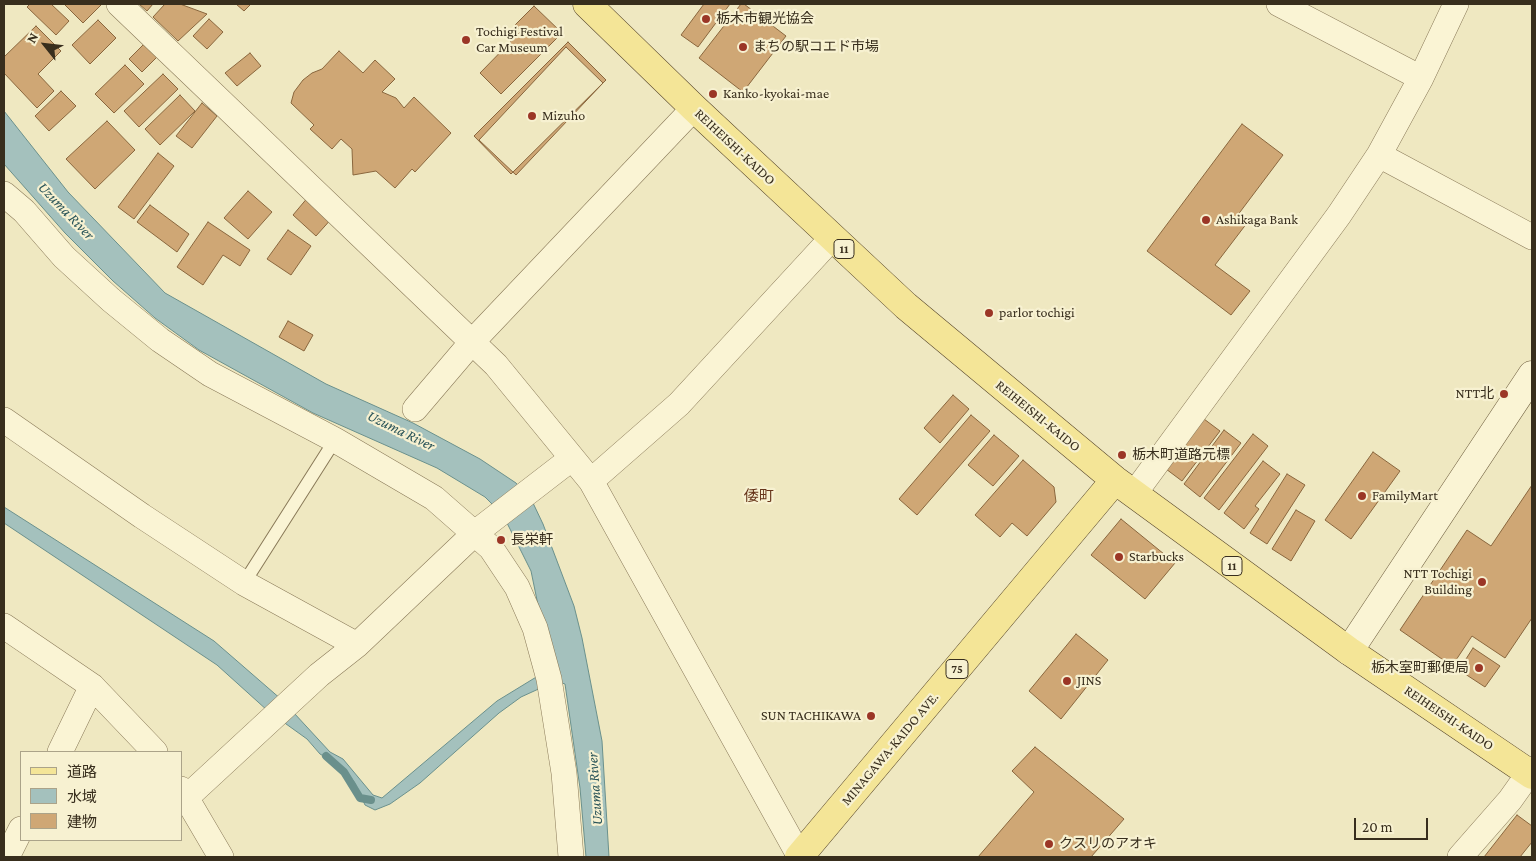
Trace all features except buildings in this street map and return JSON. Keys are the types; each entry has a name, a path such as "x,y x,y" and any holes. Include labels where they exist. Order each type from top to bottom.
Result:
{"main road":[{"name":"REIHEISHI-KAIDO","path":"587,4 832,238 971,362 1124,487 1349,651 1531,772"},
{"name":"MINAGAWA-KAIDO AVE.","path":"799,857 1124,487"}],"street":[{"path":"119,4 496,365 571,459 591,481 799,857"},
{"path":"1279,4 1421,78"},
{"path":"1124,487 1339,215 1379,155 1421,78 1456,4"},
{"path":"414,409 472,342 694,108"},
{"path":"1379,155 1532,237"},
{"path":"4,194 24,211 64,257 111,300 160,340 210,374 336,440 434,498 491,548 517,587 535,628 549,680 564,773 571,857"},
{"path":"591,481 679,404 832,238"},
{"path":"1349,651 1532,375"},
{"path":"4,420 142,516 244,583 357,645"},
{"path":"221,857 184,793 357,645 475,533 536,484 571,459"},
{"path":"4,626 92,686 154,751"},
{"path":"60,751 92,686"},
{"path":"1460,857 1510,800 1531,772"},
{"path":"7,857 20,831"}],"lane":[{"path":"244,583 336,440"}],"water":[{"name":"Uzuma River","path":"4,111 68,192 165,293 326,384 413,423 480,459 516,483 533,503 543,524 574,606 582,638 602,741 609,857 586,857 580,788 565,684 556,681 521,697 499,713 420,783 390,804 375,810 365,805 355,783 344,768 320,754 307,739 268,711 217,665 4,523 4,507 214,641 282,700 330,752 343,759 373,795 382,798 497,701 551,668 531,571 503,515 485,497 437,468 313,413 199,350 155,318 113,281 65,233 4,164"}],"waterway":[{"path":"326,756 344,772 360,798 371,800"}],"place":[{"name":"栃木市観光協会","path":"706,19"},
{"name":"Tochigi Festival Car Museum","path":"466,40"},
{"name":"まちの駅コエド市場","path":"743,47"},
{"name":"Kanko-kyokai-mae","path":"713,94"},
{"name":"Mizuho","path":"532,116"},
{"name":"Ashikaga Bank","path":"1206,220"},
{"name":"parlor tochigi","path":"989,313"},
{"name":"NTT北","path":"1504,394"},
{"name":"栃木町道路元標","path":"1122,455"},
{"name":"FamilyMart","path":"1362,496"},
{"name":"長栄軒","path":"501,540"},
{"name":"Starbucks","path":"1119,557"},
{"name":"NTT Tochigi Building","path":"1482,582"},
{"name":"栃木室町郵便局","path":"1479,668"},
{"name":"JINS","path":"1067,681"},
{"name":"SUN TACHIKAWA","path":"871,716"},
{"name":"クスリのアオキ","path":"1049,844"}],"district":[{"name":"倭町","path":"759,496"}]}
